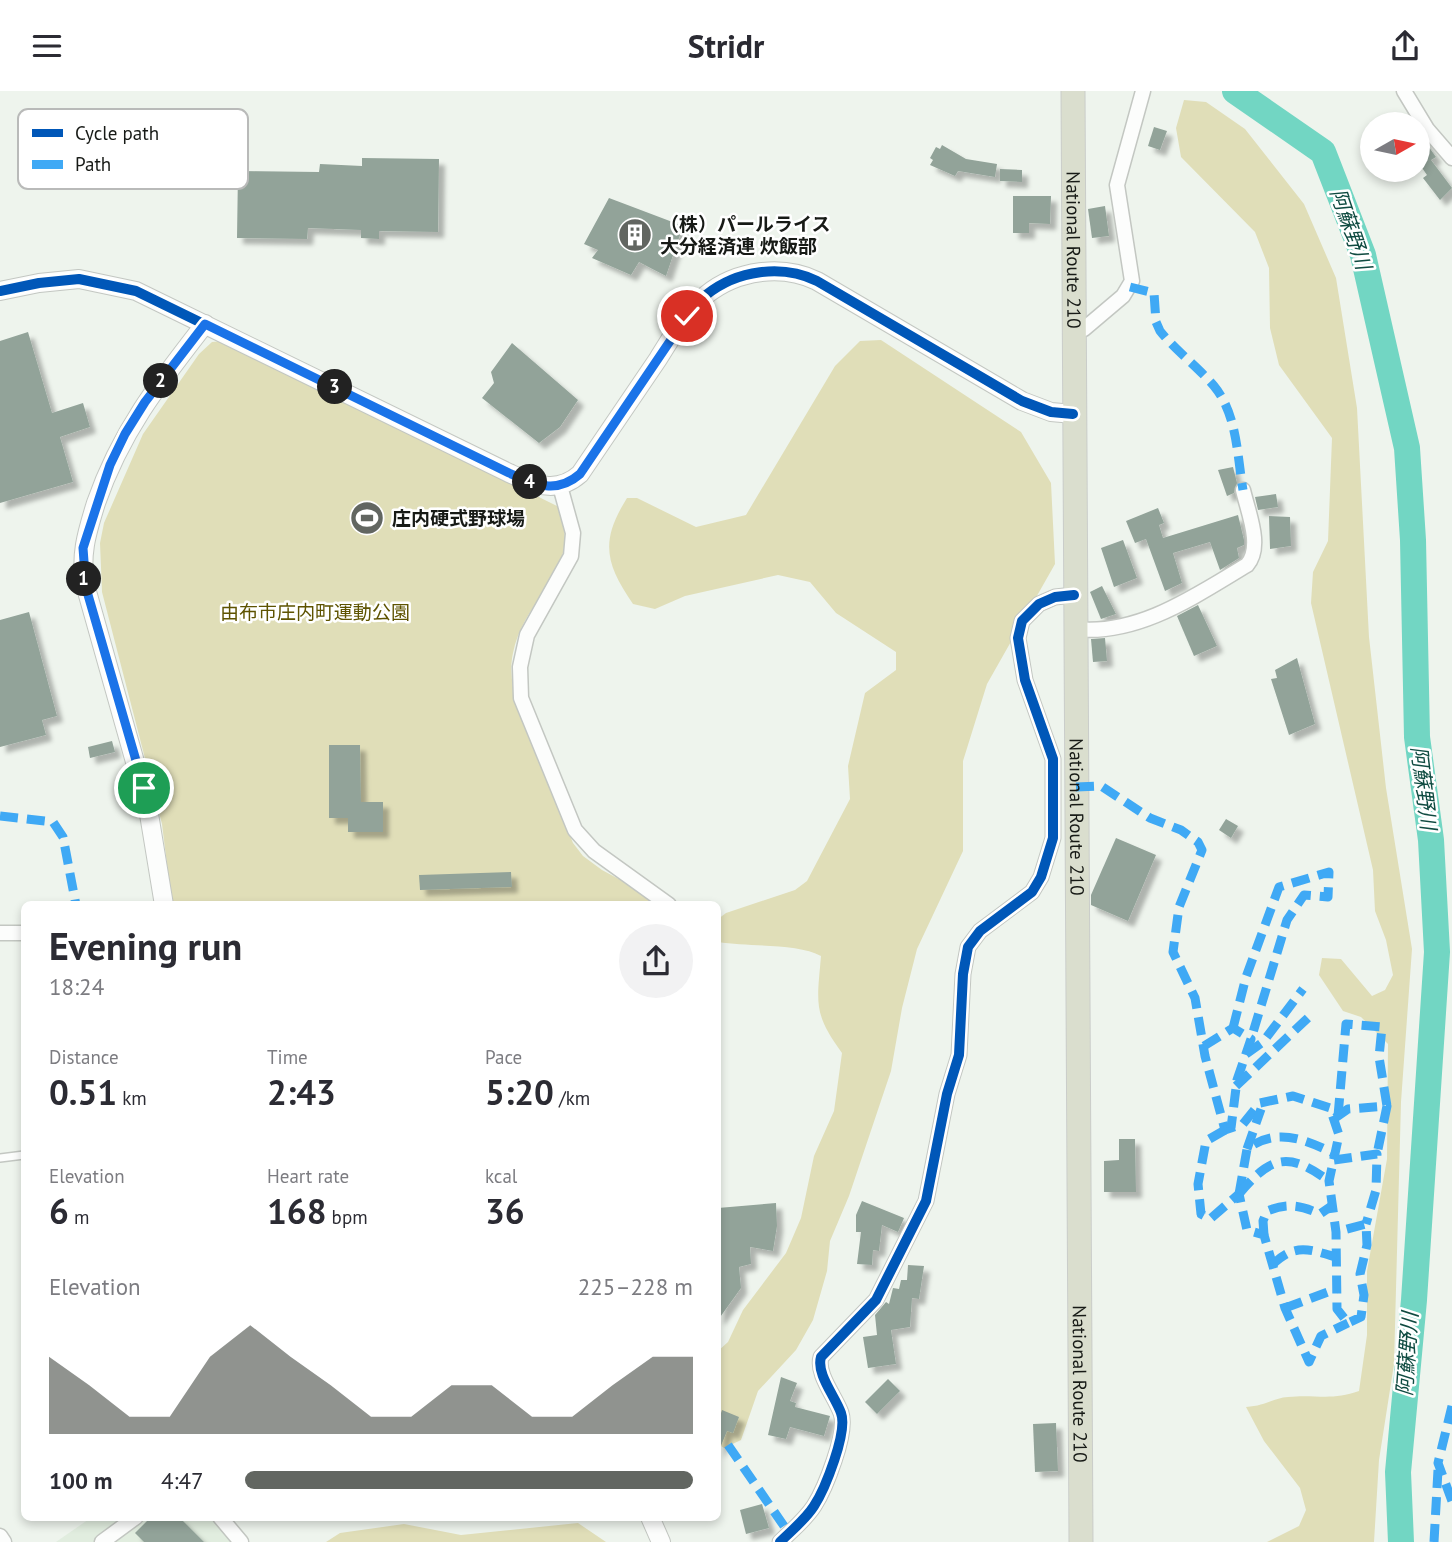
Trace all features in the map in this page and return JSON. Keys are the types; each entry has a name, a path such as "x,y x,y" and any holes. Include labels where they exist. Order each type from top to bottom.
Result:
{"highway":[{"name":"National Route 210","path":"1073,91 1081,1542"}],"street":[{"path":"1073,334 1084,329 1123,296 1132,281 1117,185 1143,91"},
{"path":"1404,91 1427,129 1452,158"},
{"path":"0,291 39,282 79,279 136,291 509,473 541,486 560,486 580,474 682,323 701,300 732,280 774,271 793,272 817,281 1022,401 1051,412 1073,414"},
{"path":"163,901 149,808 86,588 82,559 89,524 125,434 145,402 205,324"},
{"path":"560,486 573,533 571,556 523,645 519,680 524,707 575,830 594,851 663,901"},
{"path":"1074,629 1114,628 1168,611 1247,565 1252,559 1255,546 1243,490"},
{"path":"779,1542 802,1521 817,1501 843,1426 841,1411 820,1367 821,1357 876,1300 926,1201 947,1094 960,1048 963,974 968,947 980,931 1035,888 1054,838 1052,750 1026,680 1018,639 1023,621 1039,604 1055,597 1074,595"},
{"path":"0,933 21,933"},
{"path":"102,1542 131,1521"},
{"path":"223,1521 240,1542"},
{"path":"652,1521 661,1542"},
{"path":"0,1536 4,1542"}],"lane":[{"path":"0,1159 21,1156"}],"shaded area":[{"path":"86,1521 232,1521 248,1542 56,1542"}],"green space":[{"path":"1184,100 1206,102 1245,129 1304,204 1336,278 1357,408 1369,637 1386,788 1412,949 1401,1102 1394,1364 1379,1460 1374,1542 1267,1542 1299,1526 1306,1510 1300,1488 1264,1441 1246,1407 1283,1398 1332,1397 1359,1391 1367,1335 1367,1271 1387,1159 1388,1044 1361,1017 1343,1011 1319,975 1322,958 1341,959 1372,996 1385,990 1393,975 1386,940 1375,911 1373,870 1311,603 1313,572 1328,541 1332,438 1279,365 1270,328 1269,268 1255,232 1181,157 1176,128"},
{"path":"881,340 1021,432 1051,483 1055,564 987,684 963,761 963,851 917,949 902,1008 891,1071 849,1196 830,1241 827,1271 813,1320 796,1350 758,1391 741,1440 724,1448 721,1446 721,1348 728,1342 743,1310 786,1253 801,1218 814,1156 834,1111 842,1053 826,1028 819,1007 821,956 786,947 721,942 721,917 795,890 807,881 850,799 848,766 865,693 896,670 896,652 836,613 810,582 778,575 685,596 655,609 633,604 616,576 609,552 610,540 618,513 627,498 637,498 696,527 746,515 835,366 860,341"},
{"name":"由布市庄内町運動公園","path":"224,341 559,507 564,530 564,549 550,583 519,632 513,653 511,673 517,707 573,843 583,856 602,870 656,901 172,901 162,824 102,592 100,543 104,523 143,434 199,354 212,342"},
{"path":"578,1523 606,1542 326,1542 340,1533 404,1524 461,1535"}],"building":[{"path":"1154,127 1167,131 1160,150 1148,146"},
{"path":"942,145 966,159 997,164 995,177 958,171 955,176 930,165 933,160 930,158 936,147 940,149"},
{"path":"1430,149 1436,157 1431,160 1452,188 1440,200 1426,182 1430,182"},
{"path":"362,158 439,159 438,232 379,231 379,239 361,238 361,230 308,228 307,239 237,238 238,189 248,189 248,171 319,172 320,164 362,166"},
{"path":"1000,169 1022,170 1022,182 1000,181"},
{"path":"1013,196 1051,196 1050,224 1029,223 1029,233 1013,233"},
{"name":"（株）パールライス 大分経済連 炊飯部","path":"609,198 683,226 666,276 639,262 631,275 592,258 598,250 584,244"},
{"path":"1105,206 1109,236 1092,238 1088,209"},
{"path":"28,332 52,413 83,403 90,427 60,437 73,482 0,503 0,341"},
{"path":"512,343 578,400 560,427 539,443 482,398 494,383 491,372"},
{"path":"1233,467 1237,483 1234,493 1227,496 1218,470"},
{"path":"1276,494 1278,507 1258,510 1255,497"},
{"path":"1158,508 1164,523 1159,525 1163,538 1238,515 1244,540 1244,545 1237,548 1239,558 1220,570 1210,542 1173,553 1182,583 1165,591 1146,539 1135,543 1126,521"},
{"path":"1269,516 1290,517 1291,546 1270,549"},
{"path":"1123,540 1137,578 1114,587 1101,548"},
{"path":"1102,586 1116,614 1101,619 1090,592"},
{"path":"1198,605 1217,646 1194,656 1177,616"},
{"path":"29,612 57,716 42,720 46,735 0,747 0,620"},
{"path":"1105,638 1107,661 1093,662 1091,639"},
{"path":"1297,658 1315,724 1289,735 1271,679 1277,678 1275,670"},
{"path":"112,741 115,752 90,758 88,747"},
{"path":"329,745 360,745 361,802 383,802 383,832 348,832 348,818 329,818"},
{"path":"1226,819 1238,826 1231,838 1219,830"},
{"path":"1116,838 1156,855 1128,921 1091,905 1091,895"},
{"path":"511,872 512,887 420,890 419,875"},
{"path":"1119,1139 1135,1139 1136,1192 1104,1192 1104,1161 1119,1160"},
{"path":"862,1201 904,1218 898,1232 882,1225 879,1251 873,1250 872,1265 857,1264 861,1232 856,1232 856,1215"},
{"path":"776,1203 777,1226 773,1251 750,1247 751,1264 739,1267 741,1288 721,1316 721,1208"},
{"path":"908,1265 924,1266 919,1299 912,1298 910,1327 891,1330 896,1364 868,1368 863,1337 877,1335 875,1315 886,1302 889,1304 893,1288 899,1289 901,1280 907,1280"},
{"path":"781,1377 797,1383 790,1401 796,1403 795,1407 830,1416 824,1436 790,1427 786,1439 768,1435"},
{"path":"888,1379 900,1391 877,1414 865,1402"},
{"path":"722,1410 739,1417 733,1433 727,1431 721,1446"},
{"path":"1056,1423 1058,1471 1035,1472 1033,1424"},
{"path":"762,1504 769,1528 746,1534 740,1510"},
{"path":"147,1521 183,1521 204,1542 144,1542 135,1533"}],"waterway":[{"name":"阿蘇野川","path":"1235,91 1323,152 1363,255 1407,448 1413,540 1417,737 1431,840 1437,952 1414,1300 1398,1472 1401,1542"}],"marked path":[{"path":"1130,287 1154,293 1156,322 1160,331 1222,397 1235,435 1243,490"},
{"path":"1076,787 1101,786 1150,818 1181,830 1198,842 1202,850 1179,907 1173,952 1195,998 1205,1056 1225,1130 1243,1124 1260,1103 1293,1096 1330,1108 1339,1135 1329,1181 1336,1232 1337,1309 1348,1323 1361,1317 1364,1295 1360,1274 1367,1245 1366,1224 1336,1232"},
{"path":"0,816 53,822 63,837 75,901"},
{"path":"1233,1028 1246,977 1279,887 1329,872 1328,897 1304,895 1287,920 1251,1039"},
{"path":"1246,1054 1263,1042 1303,989"},
{"path":"1236,1086 1312,1014"},
{"path":"1338,1116 1346,1024 1382,1027 1379,1057 1387,1106"},
{"path":"1204,1046 1233,1028 1251,1039 1237,1080 1231,1128"},
{"path":"1335,1118 1348,1109 1387,1106 1377,1154"},
{"path":"1247,1149 1261,1109"},
{"path":"1225,1130 1206,1141 1198,1184 1201,1214 1210,1219 1239,1194 1247,1230 1264,1235 1285,1308 1309,1362 1321,1336 1348,1323"},
{"path":"1239,1194 1247,1149 1258,1142 1269,1138 1291,1138 1335,1154"},
{"path":"1334,1160 1377,1154 1376,1190 1366,1224"},
{"path":"1239,1194 1261,1172 1281,1162 1302,1165 1329,1181"},
{"path":"1264,1235 1263,1221 1267,1211 1294,1206 1320,1214 1333,1205"},
{"path":"1272,1265 1288,1253 1302,1250 1336,1257"},
{"path":"1285,1308 1336,1289"},
{"path":"1452,1406 1438,1463 1452,1501"},
{"path":"728,1445 784,1526"},
{"path":"1434,1542 1438,1470"}],"cycle path":[{"path":"0,291 79,279 136,291 536,484 554,486 580,474 699,301 732,280 760,272 789,273 817,281 1022,401 1051,412 1073,414"},
{"path":"780,1542 814,1506 829,1474 841,1433 841,1413 821,1371 821,1357 876,1300 926,1201 947,1094 959,1055 963,974 968,947 980,931 1032,892 1041,877 1053,838 1053,759 1025,680 1018,638 1022,621 1039,604 1055,597 1074,595"}],"place":[{"name":"（株）パールライス 大分経済連 炊飯部","path":"635,235"},
{"name":"庄内硬式野球場","path":"367,518"}],"route":[{"path":"144,788 86,588 83,548 110,465 125,434 145,402 205,324 509,473 541,486 558,487 580,474 687,316"}]}
